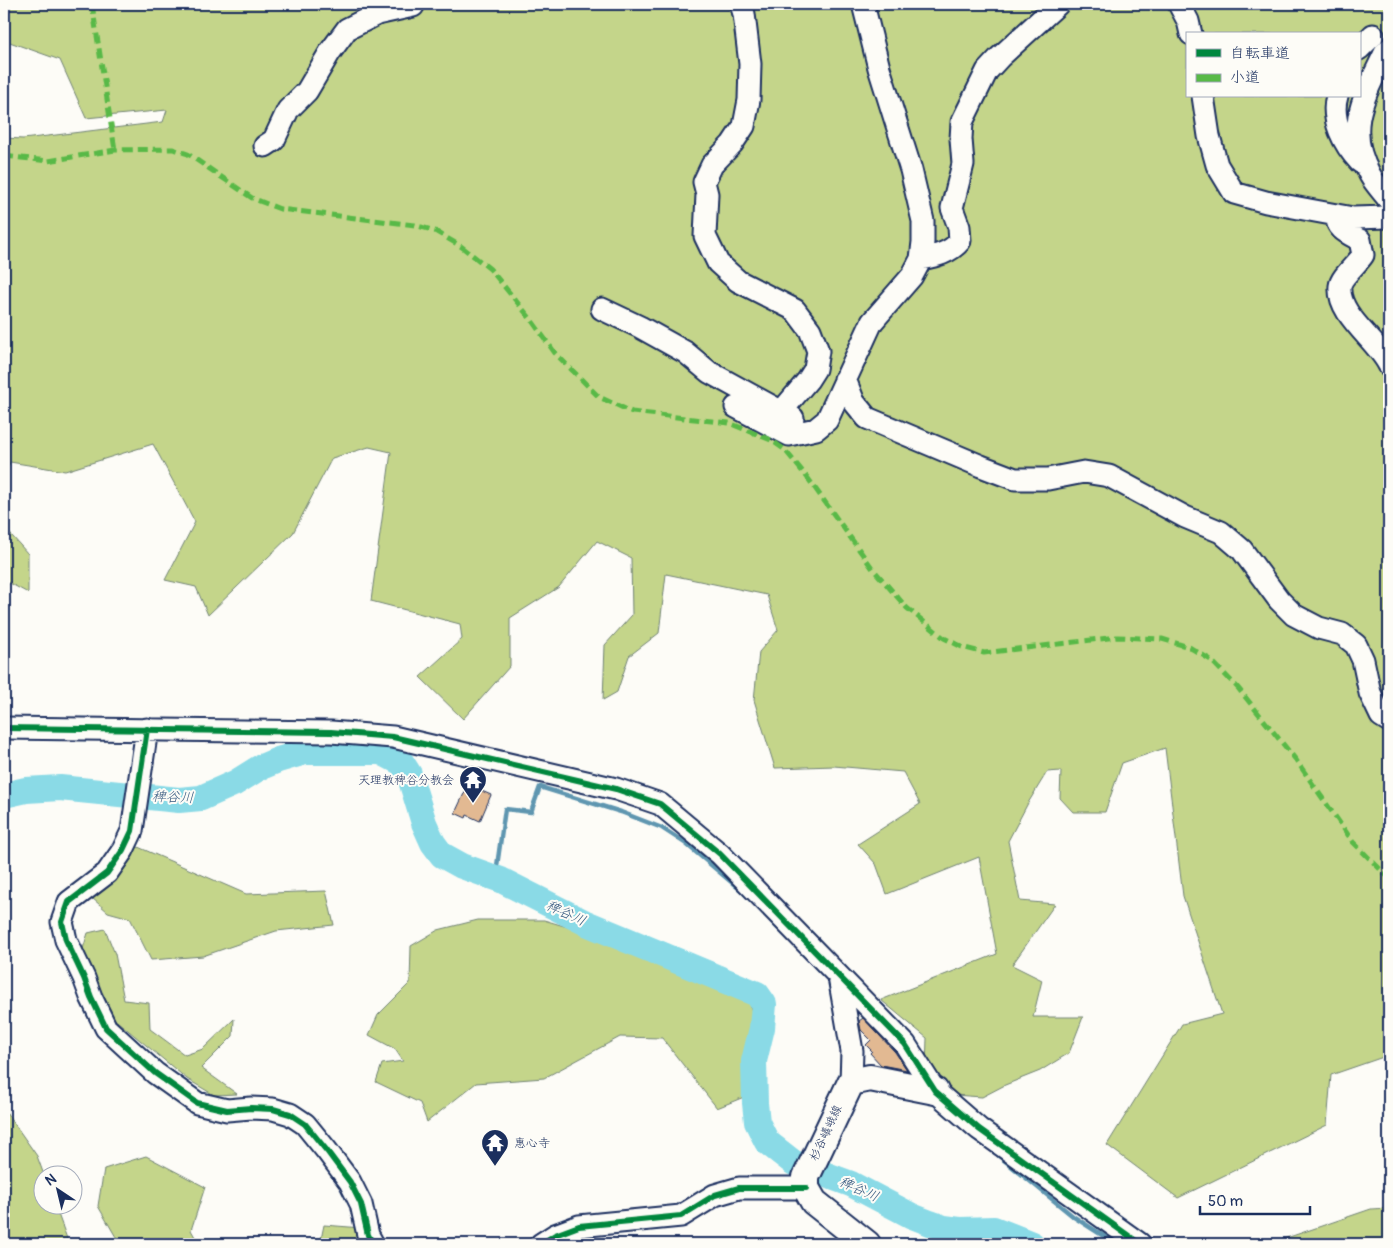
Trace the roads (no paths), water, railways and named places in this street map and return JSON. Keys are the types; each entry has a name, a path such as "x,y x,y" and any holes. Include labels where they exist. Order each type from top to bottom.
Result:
{"main road":[{"path":"851,1082 870,1078 935,1092"},
{"name":"杉谷嶬峨線","path":"809,1173 851,1082"},
{"path":"809,1173 814,1202 867,1244"}],"street":[{"path":"265,146 274,140 288,110 307,91 347,28 377,14 413,6 414,4"},
{"path":"741,4 750,64 749,100 744,126 732,144 712,165 704,182 707,204 705,236 718,263 738,280 795,310 810,330 818,351 815,368 808,380 781,412"},
{"path":"736,407 789,435 816,429 827,420 840,386 872,322 912,276 921,259 923,221 911,170 879,68 863,4"},
{"path":"921,259 938,256 954,248 960,241 959,227 952,208 963,164 962,122 986,71 1058,4"},
{"path":"1179,4 1188,21 1191,32"},
{"path":"1369,171 1359,148 1357,123 1366,93 1389,49"},
{"path":"1202,98 1216,165 1234,193 1266,202 1354,218 1389,217"},
{"path":"1336,98 1334,107 1340,133 1355,157 1369,171 1389,200"},
{"path":"1337,215 1336,222 1339,228 1360,240 1363,255 1355,267 1346,273 1340,286 1343,306 1377,347 1389,365"},
{"path":"602,309 685,352 709,372 803,423 812,419 824,399 840,386"},
{"path":"808,380 840,386 867,418 1015,479 1048,479 1084,472 1109,476 1185,517 1221,532 1242,550 1279,600 1294,615 1319,628 1342,634 1356,646 1363,660 1370,693 1381,716 1389,722"},
{"path":"4,728 332,732 393,737 616,789 660,804 720,854 905,1044 935,1092 978,1130 1140,1244"},
{"path":"147,729 132,831 123,850 106,873 69,902 62,922 66,940 106,1028 155,1073 197,1103 227,1110 272,1109 290,1114 305,1124 350,1182 361,1204 368,1235 373,1244"},
{"path":"839,977 852,1051 851,1082"},
{"path":"541,1244 555,1235 579,1226 681,1216 715,1195 809,1173"}],"waterway":[{"name":"稗谷川","path":"4,795 26,790 60,788 179,800 201,798 235,783 259,768 305,752 381,752 402,763 409,774 424,823 433,843 442,855 462,866 501,880 586,923 757,994 764,1004 762,1028 754,1061 757,1122 767,1142 794,1163 851,1184 912,1216 944,1228 960,1230 994,1229 1032,1244"},
{"path":"492,877 497,866 505,809 531,812 540,787 621,812 662,828 685,843 742,891"},
{"path":"999,1156 1074,1217 1116,1244"}],"place":[{"name":"天理教稗谷分教会","path":"473,804"},
{"name":"惠心寺","path":"495,1167"}]}
